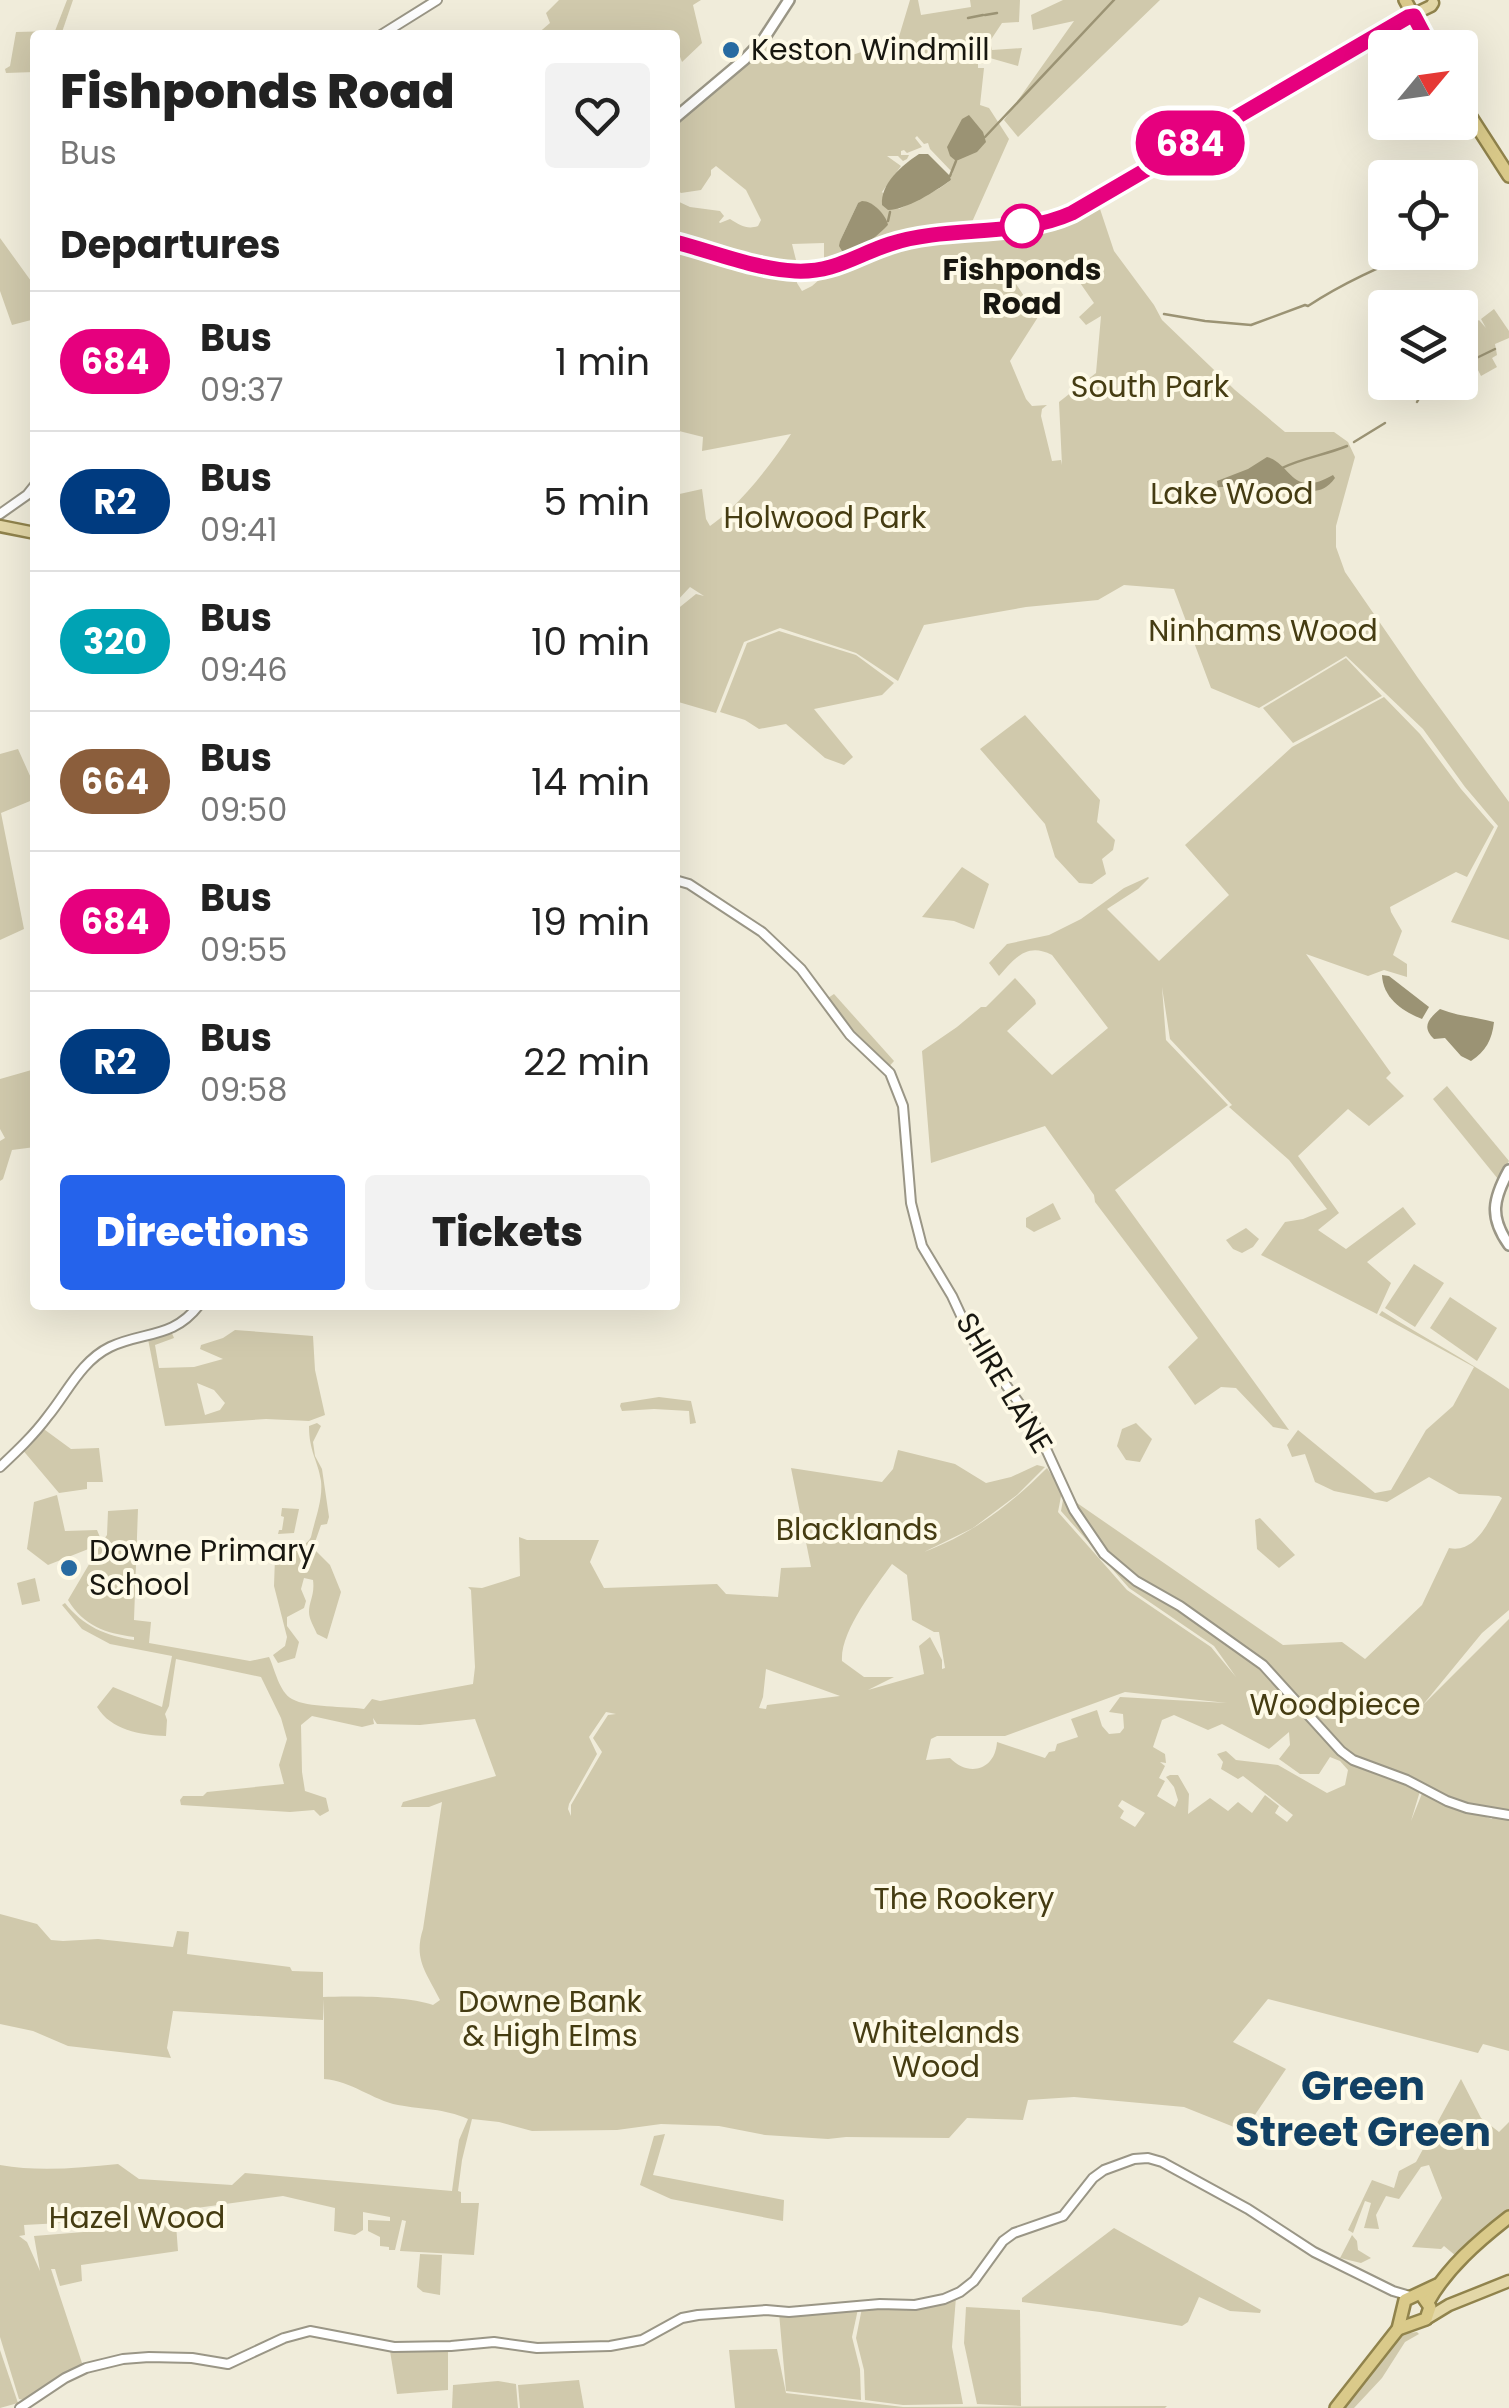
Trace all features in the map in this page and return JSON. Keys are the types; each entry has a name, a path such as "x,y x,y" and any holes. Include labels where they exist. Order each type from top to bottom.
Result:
{"highway":[{"path":"1478,128 1509,176"},
{"path":"1336,2408 1437,2285 1509,2218"}],"main road":[{"path":"680,114 745,59 763,40 789,0"},
{"path":"680,243 769,267 805,271 844,265 881,247 915,238 1048,223 1072,213 1411,10 1436,2"},
{"path":"0,526 30,533"},
{"path":"1509,1170 1500,1188 1495,1215 1509,1245"},
{"path":"1419,2308 1509,2281"}],"street":[{"path":"389,30 437,0"},
{"path":"0,514 30,491"},
{"name":"SHIRE LANE","path":"680,881 764,934 801,970 850,1036 890,1073 905,1114 910,1202 922,1246 971,1336 1035,1424 1074,1510 1104,1554 1136,1582 1180,1606 1263,1666 1353,1760 1407,1780 1456,1805 1509,1815"},
{"path":"0,1467 41,1425 73,1380 105,1350 172,1328 195,1310"},
{"path":"20,2408 86,2368 123,2359 149,2358 196,2358 228,2364 284,2338 310,2332 394,2347 494,2342 537,2348 610,2346 642,2340 682,2318 698,2315 916,2304 944,2299 974,2281 1003,2240 1014,2232 1064,2216 1093,2178 1134,2159 1162,2162 1248,2209 1314,2252 1394,2291 1419,2308"}],"green space":[{"path":"67,0 73,0 63,30 55,30"},
{"path":"559,0 701,0 693,5 702,43 682,62 680,30 542,30 550,23 546,13"},
{"path":"910,0 918,0 921,15 971,7 970,0 1020,0 1019,22 1002,23 990,41 992,50 1022,48 1018,66 990,58 985,64 978,64 978,68 984,68 980,105 989,108 1009,139 968,231 1050,228 1098,203 1114,251 1162,320 1235,390 1285,432 1334,432 1348,442 1355,457 1336,526 1336,547 1345,572 1509,802 1509,940 1451,922 1498,826 1423,729 1346,656 1259,708 1211,688 1174,589 1124,585 1098,600 1026,607 924,625 898,681 856,653 780,628 744,642 716,713 680,702 680,607 696,594 704,596 690,587 680,598 680,494 702,489 710,526 754,484 791,434 702,451 703,437 680,431 680,202 720,211 724,216 720,223 730,219 750,227 758,226 761,220 746,190 716,166 701,190 680,192 680,122 763,45 770,48 814,44 840,59 898,40","holes":["917,136 928,143 953,173 951,180 940,188 899,209 882,192 901,166 887,156 907,159 909,155 901,155 901,151 907,153 922,147","858,203 888,225 858,249 840,241","824,243 828,272 802,291 797,283 792,244","1067,264 1094,303 1079,317 1086,325 1101,316 1096,373 1059,402 1062,465 1061,460 1052,461 1041,416 1047,405 1032,406 1026,399 1010,361 1038,317 1012,278"]},
{"path":"1063,0 1160,0 1018,137 1004,120 1074,21 1033,30 1031,15"},
{"path":"16,32 30,32 30,72 6,73"},
{"path":"0,238 30,280 30,320 12,325 0,291"},
{"path":"1494,309 1509,331 1509,338 1495,344 1497,355 1492,358 1497,367 1481,376 1478,321 1486,328 1481,319"},
{"path":"779,631 856,655 894,683 882,695 814,709 853,757 844,765 825,758 786,724 759,729 720,712 747,643"},
{"path":"1346,658 1382,696 1293,743 1263,708"},
{"path":"1384,697 1420,734 1494,827 1467,877 1456,872 1390,907 1402,931 1393,955 1407,964 1407,977 1384,970 1368,976 1306,954 1391,1073 1386,1078 1404,1096 1369,1126 1348,1109 1298,1156 1339,1213 1318,1230 1346,1249 1403,1207 1416,1224 1367,1262 1391,1283 1377,1314 1261,1255 1285,1222 1327,1209 1289,1160 1229,1107 1232,1105 1170,1039 1162,987 1166,1040 1228,1105 1115,1190 1289,1430 1273,1427 1236,1388 1221,1387 1195,1405 1168,1367 1198,1338 1095,1202 1094,1195 1045,1126 931,1163 922,1051 986,1007 1015,978 1036,1004 1007,1031 1052,1075 1108,1028 1052,955 1028,951 999,976 989,963 1007,944 1049,935 1148,877 1138,889 1107,909 1159,961 1229,895 1185,845 1292,747"},
{"path":"1025,715 1100,800 1097,822 1115,840 1113,850 1102,859 1106,874 1092,884 1079,883 1055,857 1045,824 980,749"},
{"path":"18,749 30,776 30,801 1,813 24,929 0,940 0,754"},
{"path":"962,867 989,884 974,929 954,921 922,917"},
{"path":"834,994 894,1061 886,1070 825,1000"},
{"path":"30,1070 30,1148 12,1150 0,1181 0,1141 5,1138 0,1129 0,1079"},
{"path":"1447,1086 1509,1161 1498,1179 1433,1099"},
{"path":"1053,1203 1061,1219 1034,1232 1026,1227 1026,1218"},
{"path":"1246,1228 1259,1239 1242,1253 1226,1240"},
{"path":"1414,1264 1444,1283 1415,1327 1385,1308"},
{"path":"1450,1297 1497,1328 1477,1361 1430,1328"},
{"path":"1382,1311 1478,1368 1509,1389 1509,1610 1482,1633 1422,1706 1509,1619 1509,1812 1453,1802 1397,1774 1420,1791 1411,1821 1423,1791 1492,1819 1493,1815 1509,1817 1509,2051 1483,2044 1478,2053 1268,1999 1233,2042 1286,2069 1244,2131 1184,2107 1074,2097 1028,2100 1023,2120 967,2118 949,2138 828,2139 765,2135 719,2126 661,2124 617,2130 532,2131 472,2119 458,2191 461,2203 479,2203 474,2255 400,2251 406,2221 402,2220 395,2250 389,2250 380,2246 380,2237 368,2231 368,2220 390,2221 390,2217 363,2212 363,2230 355,2235 334,2231 335,2208 283,2196 175,2211 178,2251 81,2265 82,2281 60,2286 55,2269 51,2269 83,2366 66,2371 25,2400 19,2399 0,2337 0,2165 44,2169 118,2164 139,2179 232,2185 245,2173 452,2191 459,2140 468,2119 389,2103 344,2083 324,2079 324,1999 323,2020 173,2011 167,2048 171,2058 68,2046 33,2031 0,2024 0,1914 37,1924 51,1940 98,1939 173,1947 177,1931 189,1932 187,1954 290,1967 292,1971 323,1972 323,1997 395,1998 433,2005 440,2000 423,1966 420,1949 442,1802 429,1807 401,1807 403,1802 496,1776 475,1719 420,1725 377,1724 373,1718 374,1724 362,1727 312,1716 301,1725 305,1791 326,1798 329,1811 320,1816 314,1810 181,1805 183,1796 284,1784 279,1765 287,1739 281,1718 261,1677 176,1659 165,1714 166,1736 118,1726 103,1715 97,1707 113,1687 162,1707 172,1656 110,1644 82,1629 62,1605 65,1603 96,1629 134,1640 88,1622 68,1600 101,1544 48,1565 27,1549 34,1502 57,1495 65,1531 97,1530 102,1542 107,1535 108,1511 138,1509 134,1620 151,1622 149,1643 250,1661 269,1657 281,1686 292,1699 364,1709 372,1699 380,1701 473,1684 468,1587 482,1588 520,1576 519,1537 599,1540 590,1562 604,1588 717,1584 726,1594 778,1597 781,1568 811,1567 791,1468 882,1482 893,1469 898,1450 955,1464 986,1483 1037,1465 1045,1467 1017,1495 973,1528 924,1552 959,1536 975,1527 990,1517 1019,1494 1047,1468 1062,1491 1058,1512 1127,1590 1211,1647 1236,1677 1214,1646 1129,1588 1061,1511 1064,1494 1283,1645 1342,1642 1365,1659 1422,1605 1449,1548 1467,1546 1475,1540 1502,1498 1459,1494 1429,1477 1387,1502 1334,1491 1315,1482 1305,1454 1292,1457 1287,1445 1298,1430 1375,1493 1391,1490 1426,1430 1453,1406 1474,1367 1379,1315","holes":["892,1564 907,1575 912,1620 939,1632 945,1668 942,1669 942,1660 930,1637 919,1646 924,1674 868,1690 894,1677 864,1677 842,1661 852,1623","766,1669 840,1696 767,1705 766,1709 759,1708","1125,1692 1227,1703 1120,1697 1109,1712 1123,1714 1124,1728 1120,1733 1109,1734 1097,1710 1071,1719 1078,1737 1057,1744 1055,1751 1045,1758 997,1742 986,1765 972,1769 950,1758 926,1760 931,1739 1005,1736","606,1712 616,1714 608,1715 593,1738 602,1752 571,1805 571,1816 569,1804 597,1754 589,1737","1174,1715 1208,1730 1222,1724 1269,1749 1289,1732 1290,1745 1279,1759 1300,1774 1319,1774 1330,1757 1348,1770 1345,1785 1327,1793 1278,1765 1236,1760 1226,1751 1217,1754 1223,1762 1221,1769 1238,1779 1243,1776 1293,1815 1287,1822 1275,1813 1279,1806 1265,1795 1252,1813 1238,1802 1228,1811 1210,1798 1188,1814 1189,1794 1178,1775 1166,1777 1178,1800 1175,1807 1157,1796 1165,1781 1159,1778 1165,1766 1160,1762 1166,1763 1165,1754 1153,1747 1162,1720","1122,1800 1145,1813 1135,1827 1120,1818 1124,1811 1118,1806","61,2223 67,2228 97,2227 96,2231 34,2236 40,2271 27,2242 19,2236 25,2235 24,2225"]},
{"path":"235,1330 313,1336 315,1370 325,1415 309,1421 266,1419 165,1426 148,1339 171,1331 174,1338 155,1345 159,1368 194,1367 223,1359 200,1349 201,1345","holes":["197,1383 214,1390 225,1403 220,1410 205,1415"]},
{"path":"659,1397 691,1401 696,1423 690,1424 689,1411 622,1411 620,1406"},
{"path":"1136,1423 1152,1439 1140,1462 1126,1460 1117,1446 1122,1429"},
{"path":"309,1426 321,1426 313,1442 322,1469 329,1517 327,1524 321,1525 313,1548 330,1565 341,1592 327,1639 317,1634 311,1620 313,1580 304,1578 304,1608 287,1617 287,1626 299,1642 295,1658 278,1663 273,1655 285,1646 287,1637 274,1586 275,1557 300,1547 311,1537 321,1488"},
{"path":"41,1427 71,1449 99,1448 103,1482 87,1482 87,1489 59,1493 21,1448"},
{"path":"282,1508 299,1509 294,1533 278,1534 284,1517"},
{"path":"1260,1518 1295,1555 1279,1568 1257,1549 1255,1520"},
{"path":"35,1578 40,1601 22,1605 17,1583"},
{"path":"1461,2079 1481,2118 1499,2132 1509,2122 1509,2210 1456,2256 1444,2246 1412,2247 1442,2198 1429,2165 1421,2167 1399,2199 1386,2196 1376,2215 1379,2229 1364,2228 1371,2203 1365,2201 1353,2233 1348,2230 1372,2180 1394,2188 1399,2171 1416,2162"},
{"path":"665,2134 653,2175 784,2200 783,2221 671,2199 640,2185 654,2136"},
{"path":"1114,2228 1261,2310 1260,2313 1230,2311 1199,2297 1188,2322 1182,2326 1022,2302 1022,2298"},
{"path":"1352,2235 1358,2250 1371,2258 1361,2263 1340,2258"},
{"path":"420,2254 442,2255 440,2295 417,2287"},
{"path":"956,2297 952,2347 963,2404 903,2405 865,2400 864,2370 856,2338 862,2308"},
{"path":"966,2307 1020,2310 1021,2406 977,2404 964,2343"},
{"path":"858,2309 852,2337 860,2369 861,2400 786,2391 779,2313"},
{"path":"1417,2332 1354,2408 1342,2408 1400,2334"},
{"path":"448,2349 448,2390 397,2394 390,2351"},
{"path":"777,2349 786,2393 903,2407 1167,2406 735,2408 729,2350"},
{"path":"0,2350 18,2403 0,2408"},
{"path":"579,2380 584,2408 520,2408 518,2385"},
{"path":"498,2381 516,2384 518,2408 452,2408 453,2385"}],"shaded area":[{"path":"969,115 986,142 977,152 956,161 947,147 962,119"},
{"path":"919,154 928,154 951,180 929,195 888,210 882,205 882,197 888,183"},
{"path":"862,201 878,209 888,225 861,246 842,251 840,241"},
{"path":"1267,457 1300,482 1333,475 1335,478 1317,491 1278,487 1251,498 1230,487 1218,487 1217,481"},
{"path":"1382,975 1389,976 1429,1007 1422,1019 1395,1003"},
{"path":"1440,1009 1494,1022 1487,1044 1471,1061 1445,1038 1434,1039 1430,1034 1428,1023"}],"waterway":[{"path":"985,137 1114,0"},
{"path":"985,15 997,13"},
{"path":"968,18 983,15"},
{"path":"950,176 956,161"},
{"path":"888,221 890,212"},
{"path":"1164,314 1251,325 1308,306 1375,270"},
{"path":"1478,357 1495,349"},
{"path":"1354,442 1385,423"},
{"path":"1282,468 1347,446"}],"bus line":[{"name":"684","path":"1387,30 1414,16 1421,30"},
{"name":"684","path":"680,243 769,267 805,271 844,265 881,247 915,238 1048,223 1072,213 1368,41"}],"place":[{"name":"Keston Windmill","path":"731,50"},
{"name":"Fishponds Road","path":"1022,226"},
{"name":"Downe Primary School","path":"69,1568"}],"district":[{"name":"Green Street Green","path":"1363,2109"}],"park label":[{"name":"South Park","path":"1150,387"},
{"name":"Lake Wood","path":"1232,494"},
{"name":"Holwood Park","path":"825,518"},
{"name":"Ninhams Wood","path":"1263,631"},
{"name":"Blacklands","path":"857,1530"},
{"name":"Woodpiece","path":"1335,1705"},
{"name":"The Rookery","path":"964,1899"},
{"name":"Downe Bank & High Elms","path":"550,2019"},
{"name":"Whitelands Wood","path":"936,2050"},
{"name":"Hazel Wood","path":"137,2218"}]}
